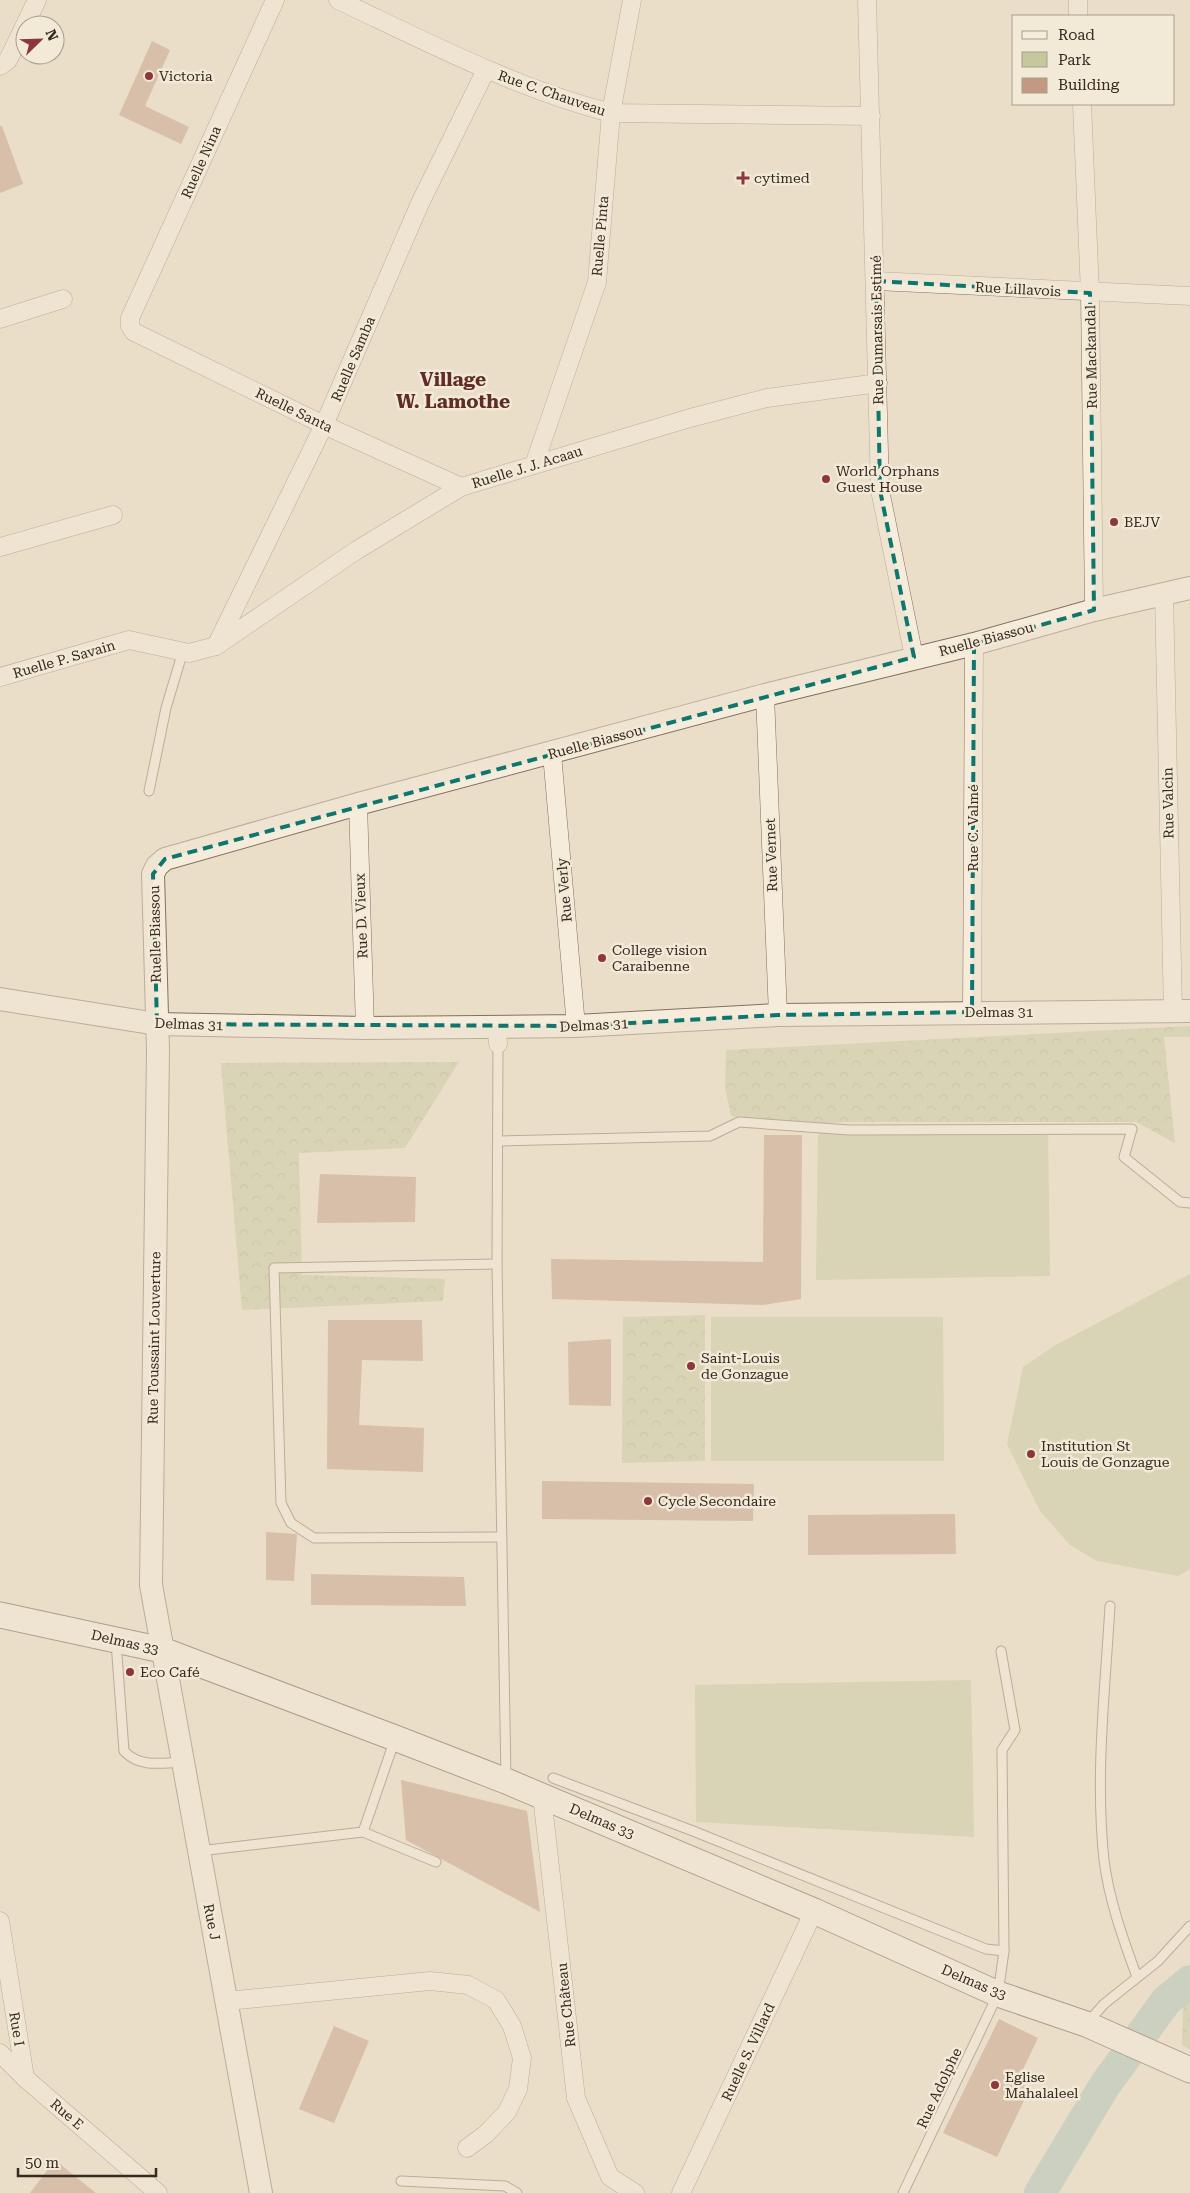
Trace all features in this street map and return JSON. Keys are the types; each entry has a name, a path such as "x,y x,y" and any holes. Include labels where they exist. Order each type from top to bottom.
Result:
{"main road":[{"name":"Delmas 33","path":"0,1615 162,1650 506,1781 548,1787 998,1994 1093,2028 1190,2070"}],"street":[{"path":"0,66 8,60 37,0"},
{"name":"Ruelle Nina","path":"130,326 130,318 275,0"},
{"name":"Rue C. Chauveau","path":"338,0 486,70 588,107 611,113 871,116"},
{"name":"Ruelle Pinta","path":"534,465 597,282 611,113 632,0"},
{"name":"Rue Dumarsais Estimé","path":"867,0 876,281 880,490 914,658"},
{"path":"1078,0 1078,15"},
{"name":"Ruelle Samba","path":"216,646 324,425 421,201 486,70"},
{"name":"Rue Mackandal","path":"1082,105 1090,293 1094,610"},
{"name":"Rue Lillavois","path":"876,281 1090,293 1190,296"},
{"path":"0,319 63,299"},
{"name":"Ruelle Santa","path":"130,326 134,332 324,425 461,487"},
{"name":"Ruelle J. J. Acaau","path":"216,646 357,550 461,487 690,418 767,398 878,383"},
{"path":"0,547 113,515"},
{"name":"Ruelle Biassou","path":"157,1024 154,874 157,866 165,859 358,804 765,696 974,644 1094,610 1190,588"},
{"name":"Rue Valcin","path":"1164,594 1181,1011"},
{"name":"Ruelle P. Savain","path":"0,676 129,640 189,653 216,646"},
{"name":"Rue C. Valmé","path":"972,1012 974,644"},
{"name":"Rue Vernet","path":"765,696 778,1015"},
{"name":"Rue Verly","path":"552,754 576,1026"},
{"name":"Rue D. Vieux","path":"358,804 365,1028"},
{"name":"Delmas 31","path":"0,1000 157,1024 365,1028 498,1036 576,1026 778,1015 1181,1011"},
{"name":"Rue Toussaint Louverture","path":"157,1024 151,1585 162,1650"},
{"name":"Rue J","path":"162,1650 261,2193"},
{"name":"Rue Château","path":"548,1787 576,2098 610,2177 635,2193"},
{"name":"Ruelle S. Villard","path":"681,2193 814,1911"},
{"name":"Rue I","path":"0,1921 25,2078"},
{"path":"227,2001 430,1981 468,1985 496,2000 512,2026 522,2058 518,2089 507,2112 486,2134 467,2148"},
{"name":"Rue E","path":"0,2052 25,2078 158,2193"}],"lane":[{"path":"149,791 166,708 183,652"},
{"path":"498,1036 497,1264 506,1781"},
{"path":"498,1141 710,1136 739,1122 849,1130 1132,1129 1124,1157 1180,1202 1190,1203"},
{"path":"497,1264 274,1268 281,1503 291,1523 314,1538 501,1537"},
{"path":"1110,1606 1100,1785 1104,1862 1119,1929 1137,1976"},
{"path":"116,1641 124,1752 142,1763 182,1762"},
{"name":"Rue Adolphe","path":"903,2193 998,1994 1004,1951 1002,1750 1014,1730 1001,1651"},
{"path":"363,1832 395,1738"},
{"path":"548,1787 693,1831 986,1950 1004,1951"},
{"path":"198,1851 363,1832 436,1862"},
{"path":"1093,2028 1104,2004 1158,1961 1190,1926"},
{"path":"401,2181 505,2186 517,2193"}],"highlighted area":[{"path":"876,281 1090,293 1094,610 974,644 972,1012 778,1015 576,1026 157,1024 153,874 165,859 914,657 880,490"}],"green space":[{"path":"1190,1026 1190,1037 1164,1037 1175,1143 1136,1122 846,1122 772,1126 731,1116 725,1088 726,1050"},
{"path":"459,1062 405,1148 299,1153 302,1275 445,1279 443,1301 242,1310 221,1063"},
{"path":"1048,1130 1050,1276 816,1280 818,1133"},
{"path":"1190,1274 1190,1569 1178,1576 1097,1561 1070,1545 1040,1511 1007,1444 1023,1367 1054,1346"},
{"path":"705,1315 705,1461 622,1463 623,1317"},
{"path":"711,1317 943,1317 944,1461 711,1461"},
{"path":"971,1680 974,1837 696,1822 695,1685"},
{"path":"1190,1970 1190,2050 1182,2045 1184,1977"}],"building":[{"path":"152,41 170,50 145,106 189,127 181,144 119,115"},
{"path":"0,126 2,126 23,184 0,193"},
{"path":"764,1135 802,1135 801,1299 763,1305 552,1299 551,1259 763,1262"},
{"path":"320,1174 416,1177 415,1222 317,1223"},
{"path":"328,1320 422,1320 423,1361 362,1360 359,1425 424,1428 423,1472 327,1469"},
{"path":"611,1339 611,1406 569,1405 568,1342"},
{"name":"Cycle Secondaire","path":"542,1481 754,1484 753,1521 542,1519"},
{"path":"955,1514 956,1554 808,1555 808,1515"},
{"path":"266,1532 297,1534 294,1581 266,1580"},
{"path":"311,1574 464,1577 466,1606 311,1605"},
{"path":"401,1780 527,1811 540,1912 406,1840"},
{"name":"Eglise Mahalaleel","path":"999,2019 1038,2038 1017,2082 1030,2088 997,2157 943,2133"},
{"path":"334,2026 369,2041 334,2123 299,2109"},
{"path":"55,2160 96,2193 30,2193"}],"waterway":[{"path":"1040,2193 1105,2085 1166,2001 1190,1981"}],"place":[{"name":"Victoria","path":"149,76"},
{"name":"cytimed","path":"743,178"},
{"name":"World Orphans Guest House","path":"826,479"},
{"name":"BEJV","path":"1114,522"},
{"name":"College vision Caraibenne","path":"602,958"},
{"name":"Saint-Louis de Gonzague","path":"691,1366"},
{"name":"Institution St Louis de Gonzague","path":"1031,1454"},
{"name":"Cycle Secondaire","path":"648,1501"},
{"name":"Eco Café","path":"130,1672"},
{"name":"Eglise Mahalaleel","path":"995,2085"}],"district":[{"name":"Village W. Lamothe","path":"453,390"}]}
